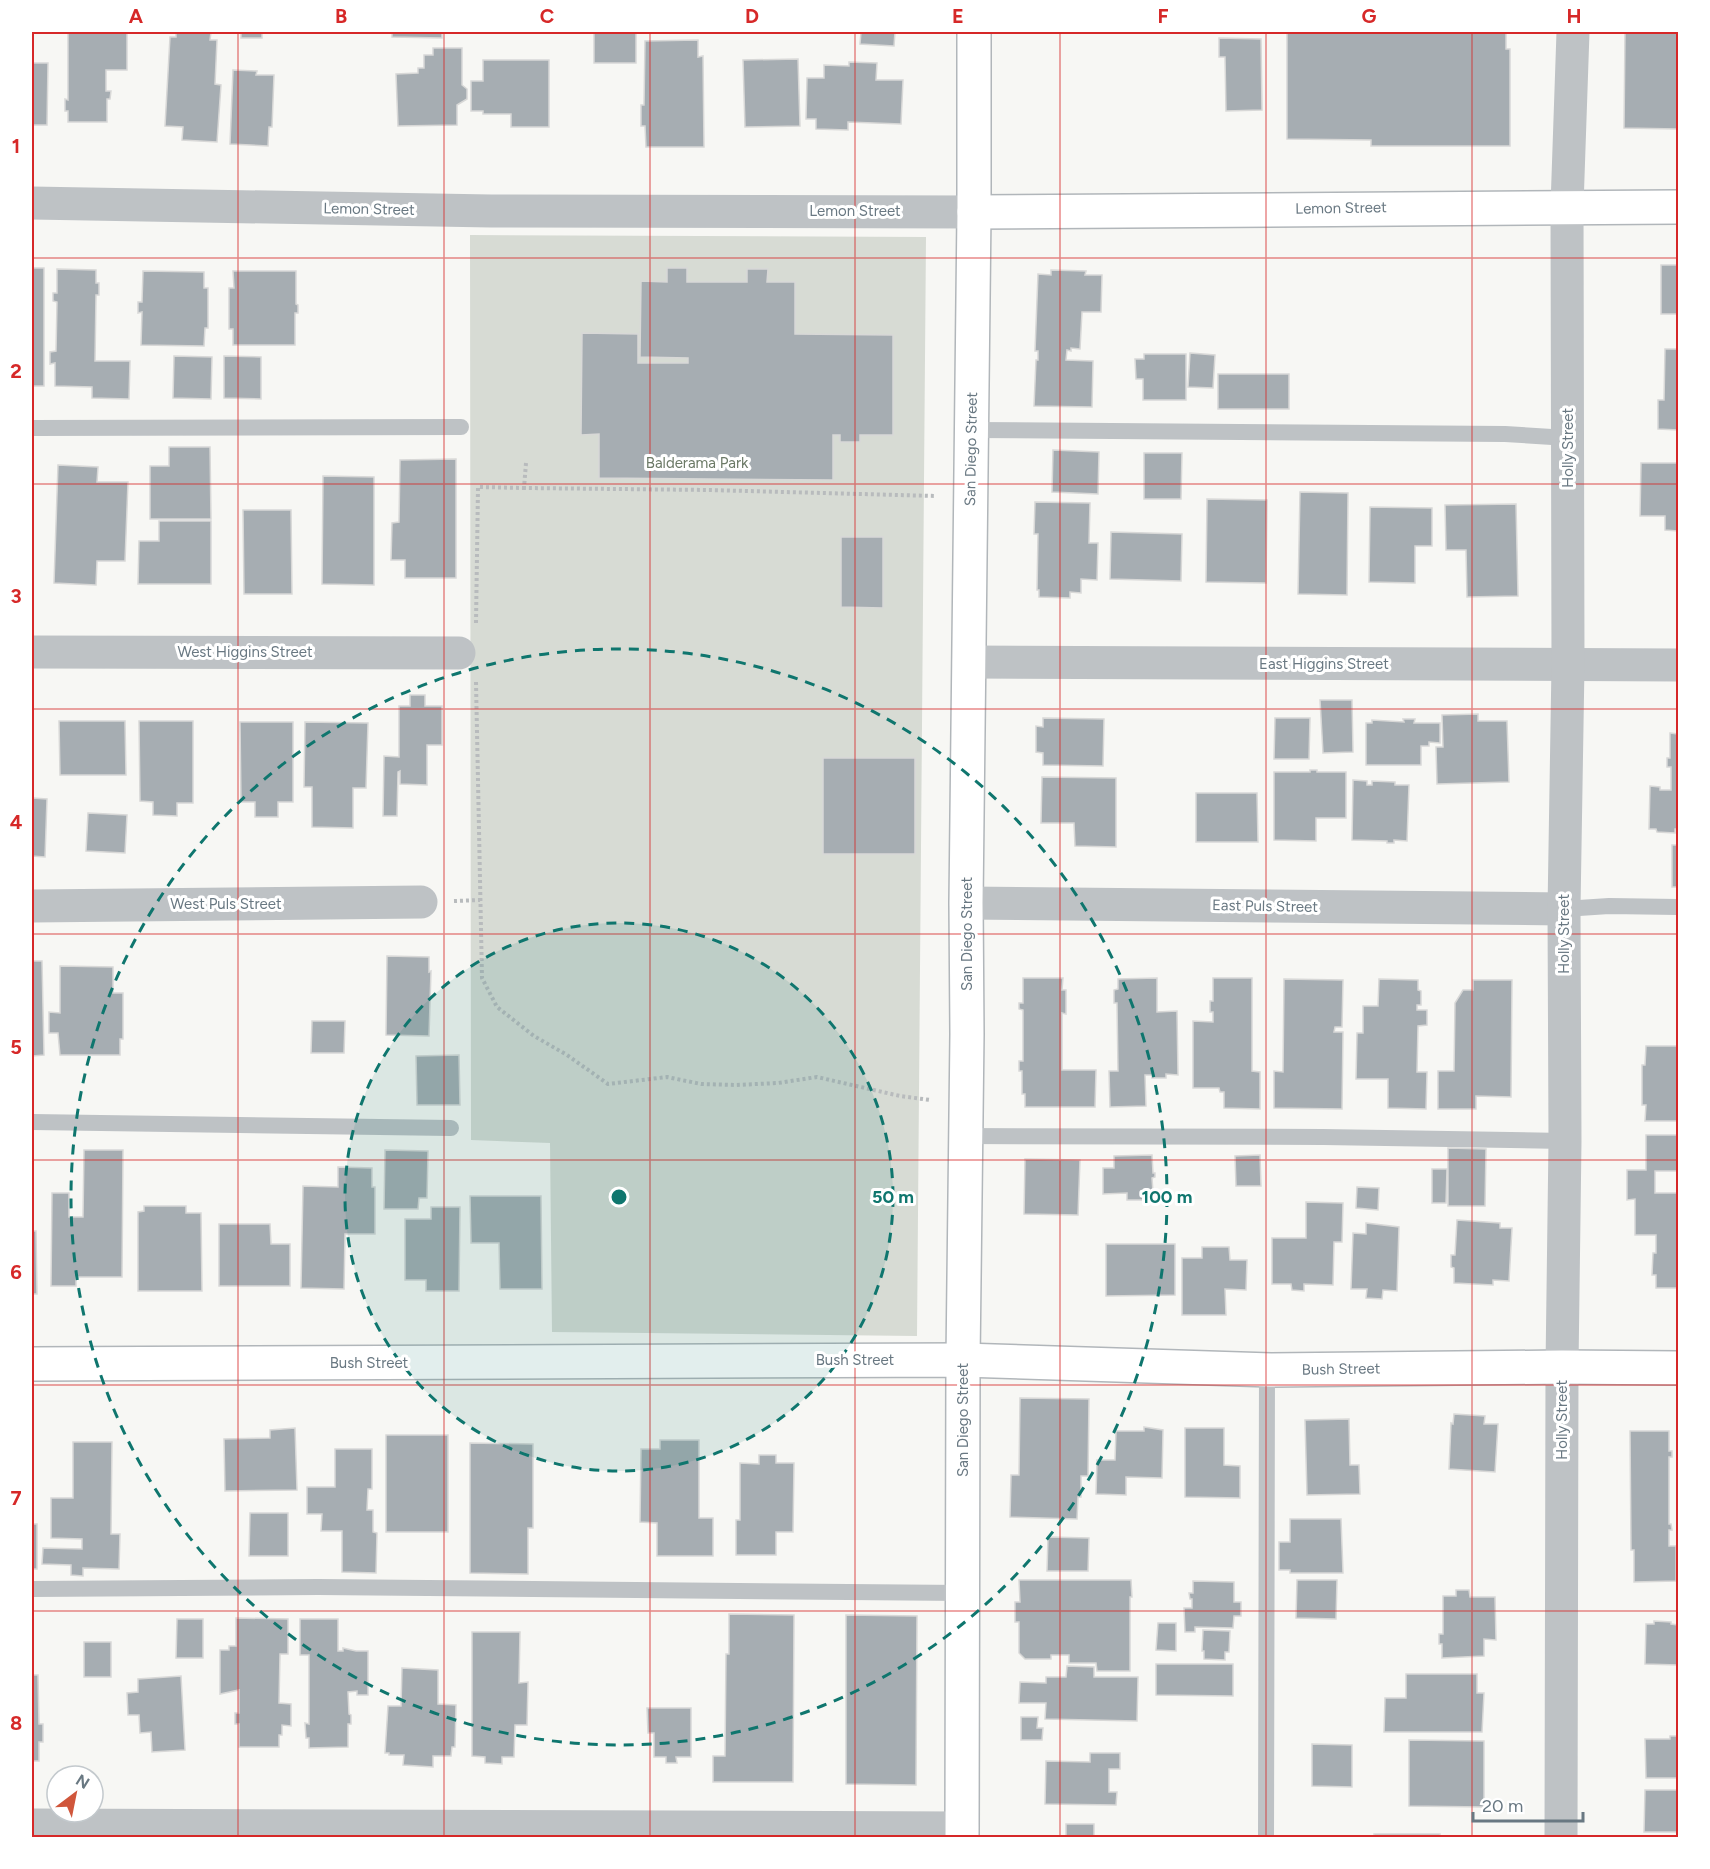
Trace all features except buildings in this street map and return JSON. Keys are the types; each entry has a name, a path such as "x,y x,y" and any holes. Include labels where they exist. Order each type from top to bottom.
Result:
{"main road":[{"name":"San Diego Street","path":"962,1833 963,1360 967,1121 966,903 974,32"},
{"name":"Lemon Street","path":"974,212 1678,207"},
{"name":"Bush Street","path":"32,1364 963,1360 1267,1370 1678,1368"}],"street":[{"name":"Holly Street","path":"1561,1838 1564,909 1568,665 1567,207 1573,32"},
{"name":"Lemon Street","path":"32,203 491,211 974,212"},
{"name":"West Higgins Street","path":"32,652 470,654"},
{"name":"East Higgins Street","path":"969,662 1678,665"},
{"name":"West Puls Street","path":"32,906 421,902"},
{"name":"East Puls Street","path":"966,903 1564,909"},
{"path":"32,1825 962,1833"}],"lane":[{"path":"32,428 460,427"},
{"path":"972,430 1505,434 1568,438"},
{"path":"1564,909 1609,906 1678,907"},
{"path":"967,1121 1323,1137 1565,1141"},
{"path":"32,1122 452,1128"},
{"path":"1266,1838 1267,1370"},
{"path":"32,1589 318,1587 963,1593"}],"path":[{"path":"524,488 526,463"},
{"path":"967,1121 900,1096 818,1077 778,1083 736,1085 701,1084 667,1077 608,1084 567,1055 534,1036 497,1007 482,978 470,654 478,487 971,497"}],"green space":[{"name":"Balderama Park","path":"470,235 926,237 917,1336 552,1332 550,1143 471,1140"}]}
